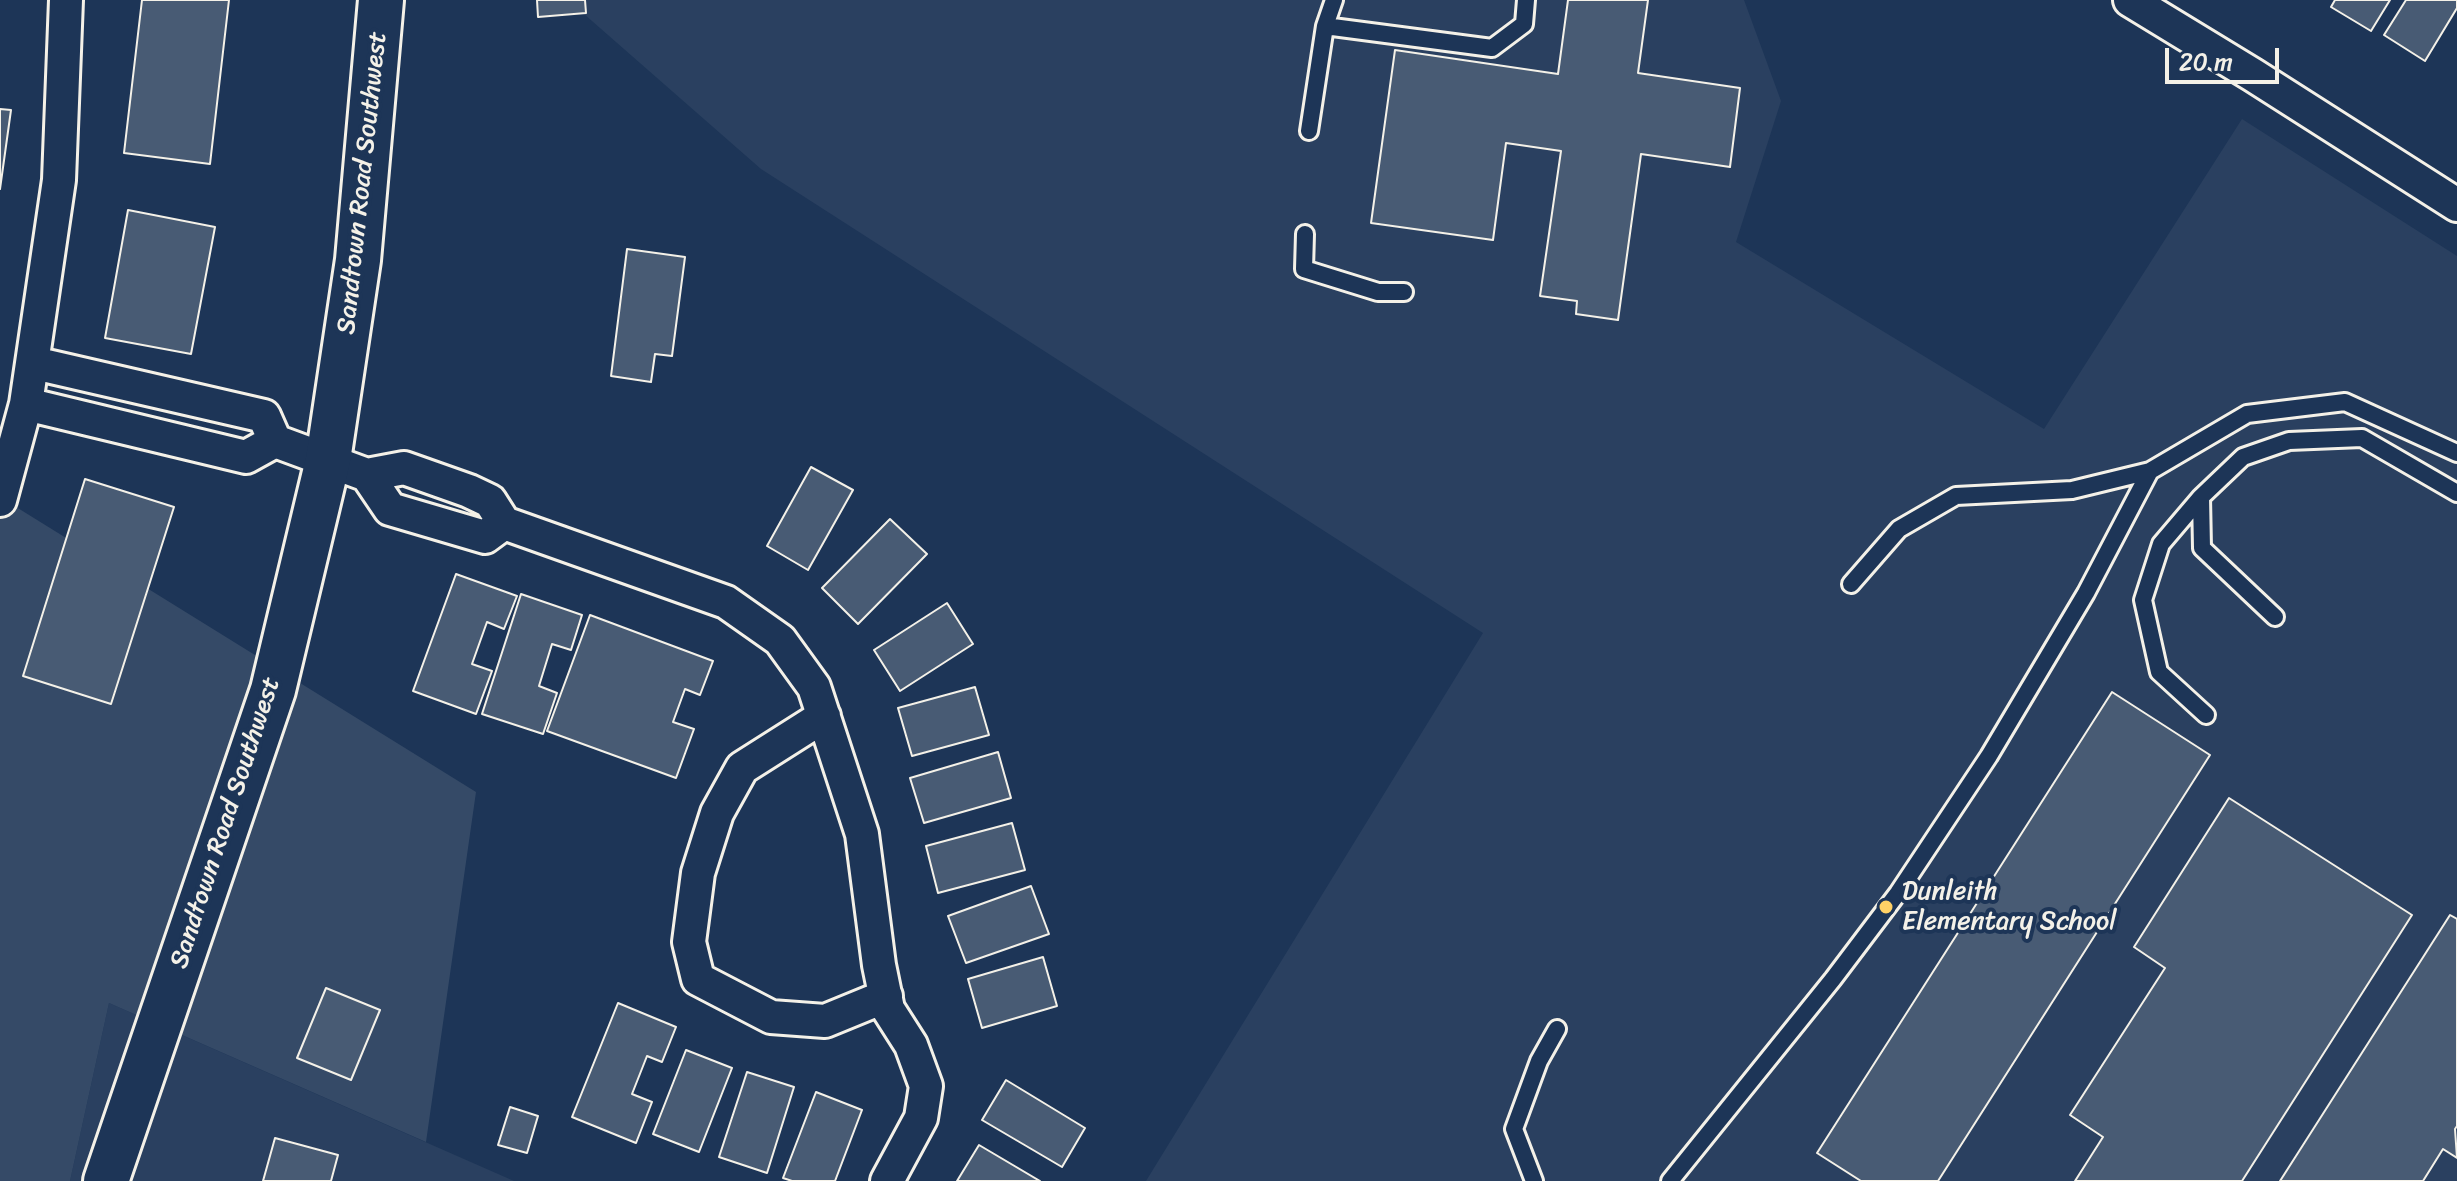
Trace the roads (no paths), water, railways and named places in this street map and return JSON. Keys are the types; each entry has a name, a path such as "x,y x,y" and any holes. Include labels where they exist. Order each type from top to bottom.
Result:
{"street":[{"path":"0,500 34,363 59,180 66,0"},
{"name":"Sandtown Road Southwest","path":"106,1181 348,468 358,260 381,0"},
{"path":"2130,0 2457,205"},
{"path":"34,363 264,416 275,441 348,468 404,468 447,483 490,501 504,523 726,602 780,640 814,687 824,716 862,834 879,965 888,1009 911,1045 926,1086 921,1118 887,1181"},
{"path":"182,440 188,399"},
{"path":"26,404 246,457 275,441"},
{"path":"348,468 390,509 485,537 504,523"},
{"path":"434,521 447,483"},
{"path":"824,716 742,768 717,813 698,873 689,942 698,979 771,1017 825,1021 886,996"}],"lane":[{"path":"1309,131 1325,26 1334,0"},
{"path":"1325,26 1492,48 1524,24 1526,0"},
{"path":"1305,234 1304,269 1378,292 1404,292"},
{"path":"1851,584 1899,529 1956,496 2072,490 2150,471 2247,414 2345,402 2457,453"},
{"path":"2206,715 2159,672 2143,600 2161,544 2201,497 2243,457 2289,441 2362,438 2457,493"},
{"path":"1670,1181 1833,979 1898,893 1989,756 2086,593 2150,471"},
{"path":"2201,497 2202,548 2275,617"},
{"path":"1534,1181 1514,1129 1539,1061 1557,1029"}],"place":[{"name":"Dunleith Elementary School","path":"1886,907"}]}
